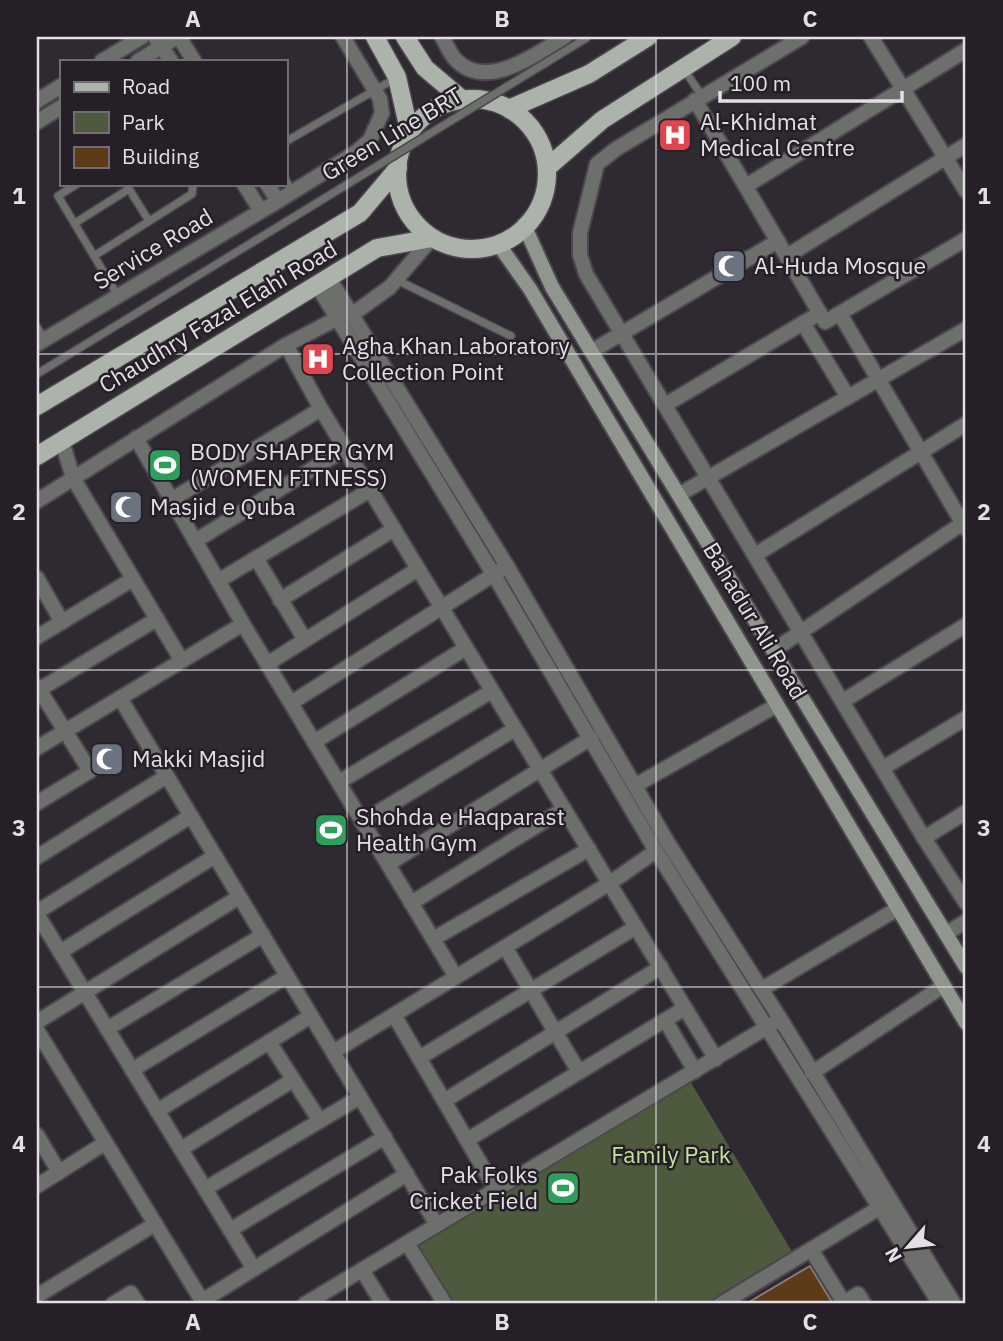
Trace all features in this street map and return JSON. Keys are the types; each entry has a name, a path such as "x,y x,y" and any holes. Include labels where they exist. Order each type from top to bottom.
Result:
{"main road":[{"path":"375,37 397,77 409,130 398,168 399,188 405,208 417,225 432,238 453,247 476,250 499,245 517,235 542,204 548,167 536,133 509,108 489,101 447,103 428,113 409,130"},
{"path":"405,37 425,68 464,101"},
{"path":"509,108 589,74 648,37"},
{"path":"548,167 602,120 682,66 732,37"},
{"name":"Chaudhry Fazal Elahi Road","path":"37,406 360,213 398,168"},
{"name":"Bahadur Ali Road","path":"524,225 552,287 966,967"},
{"name":"Chaudhry Fazal Elahi Road","path":"37,456 377,248 432,238"},
{"name":"Bahadur Ali Road","path":"499,245 530,289 966,1023"}],"street":[{"path":"104,60 142,37"},
{"path":"139,60 158,42 178,37 193,60"},
{"name":"Service Road","path":"39,337 118,296 278,201 289,185 355,153 370,139 382,113 375,90 343,37"},
{"path":"442,37 456,60 471,70 491,71 514,67 565,37"},
{"path":"802,37 698,98 597,164 580,233 580,254 586,274 924,838 966,903"},
{"path":"872,37 966,191"},
{"path":"158,42 170,60"},
{"path":"746,186 966,50"},
{"path":"37,101 60,87"},
{"path":"698,98 825,322 966,239"},
{"path":"37,122 60,108"},
{"path":"787,256 966,145"},
{"path":"245,186 261,211"},
{"path":"269,186 278,201"},
{"path":"37,501 286,345 336,319 353,314 397,280 432,238"},
{"path":"592,351 778,241"},
{"path":"323,282 353,314 500,570 656,851 774,1023 812,1073 940,1304"},
{"path":"323,282 336,319 636,785 668,843 762,989 774,1023 884,1205 954,1304"},
{"path":"665,405 820,313"},
{"path":"774,650 965,524 840,314"},
{"path":"803,323 848,397"},
{"path":"680,494 966,329"},
{"path":"286,345 345,449 716,1059"},
{"path":"171,500 321,409"},
{"path":"755,555 966,425"},
{"path":"136,438 243,624 456,977"},
{"path":"62,441 73,478 181,661"},
{"path":"195,541 345,449"},
{"path":"218,581 370,489"},
{"path":"280,600 394,529"},
{"path":"256,558 305,640"},
{"path":"267,664 418,569"},
{"path":"291,703 500,570"},
{"path":"37,637 133,579"},
{"path":"38,581 62,622"},
{"path":"37,803 90,771 38,689 157,619"},
{"path":"37,748 243,624"},
{"path":"843,701 966,625"},
{"path":"314,743 466,648"},
{"path":"339,782 492,691"},
{"path":"120,698 438,1225"},
{"path":"636,785 777,705"},
{"path":"883,768 966,718"},
{"path":"362,822 516,729"},
{"path":"388,864 591,737"},
{"path":"37,857 167,776"},
{"path":"411,902 564,809"},
{"path":"924,838 966,812"},
{"path":"191,816 37,913 254,1269"},
{"path":"433,939 589,849"},
{"path":"333,1052 610,883 656,851"},
{"path":"60,952 215,856"},
{"path":"37,1021 240,897"},
{"path":"762,989 897,909"},
{"path":"946,934 966,921"},
{"path":"419,1058 636,928"},
{"path":"107,1029 263,935"},
{"path":"505,947 579,1072"},
{"path":"444,1101 661,967"},
{"path":"132,1070 288,976"},
{"path":"812,1073 943,986"},
{"path":"467,1140 685,1008"},
{"path":"394,1015 496,1190"},
{"path":"157,1111 311,1016"},
{"path":"665,1020 695,1071"},
{"path":"305,1304 326,1299 362,1270 774,1023"},
{"path":"37,1030 203,1303 407,1174"},
{"path":"269,1042 320,1122"},
{"path":"181,1150 293,1080"},
{"path":"205,1189 360,1097"},
{"path":"37,1135 59,1172"},
{"path":"230,1230 385,1137"},
{"path":"37,1186 105,1143"},
{"path":"725,1303 884,1205"},
{"path":"37,1296 155,1224"},
{"path":"408,1243 445,1304"},
{"path":"812,1251 843,1304 858,1294 864,1304"},
{"path":"362,1270 383,1304"},
{"path":"113,1304 131,1293 138,1304"}],"lane":[{"name":"Green Line BRT","path":"37,374 588,37"},
{"path":"682,66 698,98"},
{"path":"287,141 397,77"},
{"path":"74,186 58,196 118,296"},
{"path":"75,223 127,186 149,221"},
{"path":"94,256 192,194 193,186"},
{"path":"397,280 511,336"}],"green space":[{"name":"Family Park","path":"687,1076 797,1260 724,1304 445,1304 408,1243"}],"building":[{"path":"810,1266 833,1304 746,1304 781,1283"}],"place":[{"name":"Al-Khidmat Medical Centre","path":"675,135"},
{"name":"Al-Huda Mosque","path":"729,266"},
{"name":"Agha Khan Laboratory Collection Point","path":"318,359"},
{"name":"BODY SHAPER GYM (WOMEN FITNESS)","path":"165,465"},
{"name":"Masjid e Quba","path":"126,507"},
{"name":"Makki Masjid","path":"107,759"},
{"name":"Shohda e Haqparast Health Gym","path":"331,830"},
{"name":"Pak Folks Cricket Field","path":"563,1188"}]}
